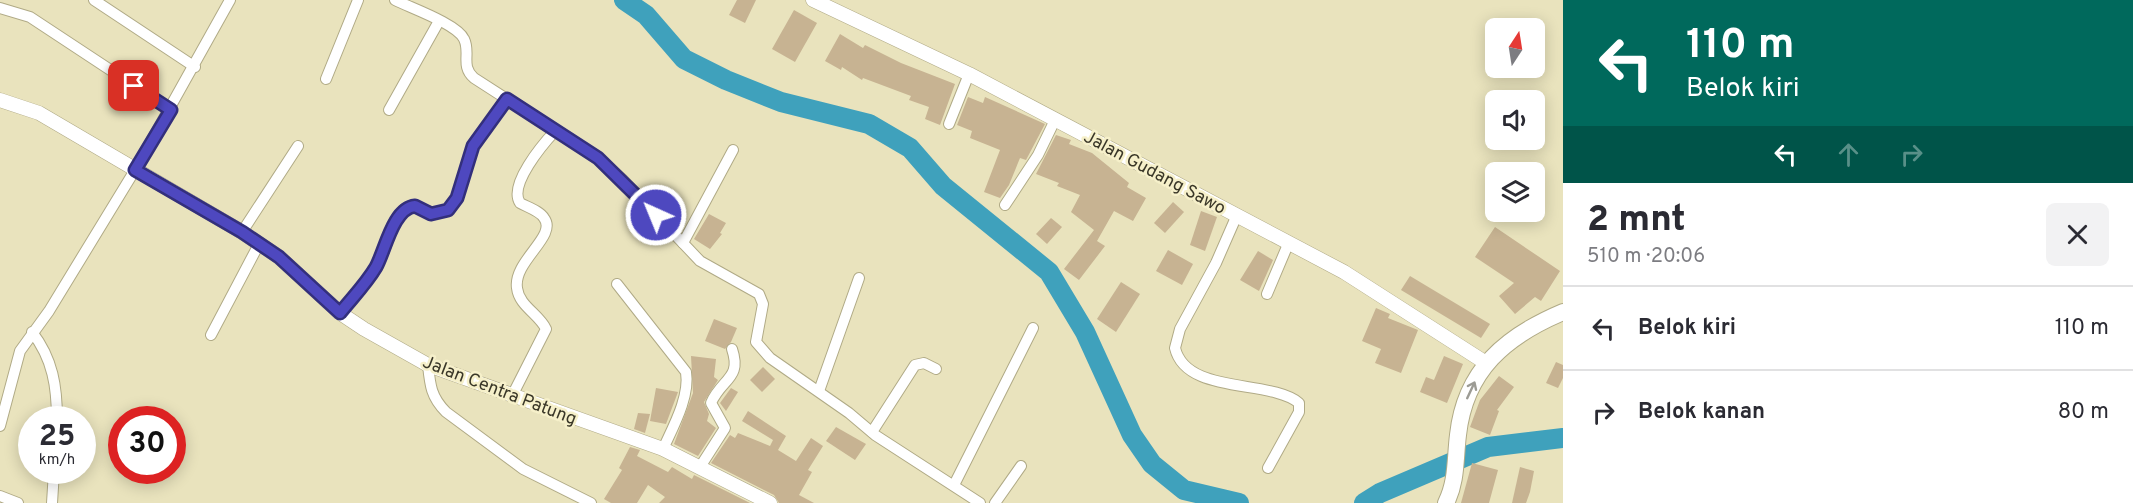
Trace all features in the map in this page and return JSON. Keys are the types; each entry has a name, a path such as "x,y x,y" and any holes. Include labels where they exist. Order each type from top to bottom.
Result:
{"main road":[{"path":"1446,503 1457,469 1456,446 1466,401 1486,363 1510,339 1532,325 1563,312"}],"street":[{"path":"94,0 195,67"},
{"path":"0,426 20,351 49,311 171,110 230,0"},
{"path":"326,79 358,0"},
{"path":"395,0 459,32 464,39 468,73 598,158 622,179 700,261 759,294 763,304 756,342 770,358 872,432 980,503"},
{"name":"Jalan Gudang Sawo","path":"813,0 969,74 1344,272 1486,363"},
{"path":"0,8 30,16 171,110"},
{"path":"389,110 440,21"},
{"path":"949,124 969,74"},
{"path":"340,313 375,269 393,226 403,212 415,206 431,214 448,210 457,198 473,146 507,99"},
{"name":"Jalan Centra Patung","path":"0,100 39,113 242,232 279,257 340,313 428,365 663,449 770,503"},
{"path":"1005,205 1038,156 1055,120"},
{"path":"513,394 546,329 523,303 516,286 520,265 543,238 546,223 544,217 520,203 518,194 531,158 555,131"},
{"path":"242,232 298,146"},
{"path":"683,243 733,150"},
{"path":"1237,215 1216,263 1180,329 1175,346 1184,364 1206,376 1222,382 1280,394 1299,403 1299,412 1268,468"},
{"path":"1267,294 1288,242"},
{"path":"211,335 259,244"},
{"path":"819,392 859,278"},
{"path":"617,284 686,372 687,382 682,399 663,449"},
{"path":"954,485 1033,328"},
{"path":"32,332 44,349 53,372 57,388 57,406"},
{"path":"700,467 726,428 711,403 736,369 732,349"},
{"path":"872,432 915,365 924,363 936,369"},
{"path":"428,365 430,387 435,400 446,412 523,469 591,503"},
{"path":"995,503 1021,466"},
{"path":"52,503 53,484"},
{"path":"0,496 18,503"}],"building":[{"path":"737,0 756,0 745,23 729,15"},
{"path":"794,10 817,23 795,62 772,49"},
{"path":"840,34 863,48 865,45 901,63 955,84 940,125 925,119 929,107 909,100 911,96 863,78 862,80 842,67 841,70 825,61"},
{"path":"968,97 983,103 985,97 1045,124 1026,160 1020,158 1009,185 1000,198 984,192 1000,150 970,138 972,131 957,125"},
{"path":"1056,135 1071,140 1069,144 1092,153 1129,183 1127,187 1146,198 1133,221 1114,211 1097,241 1105,246 1079,280 1064,269 1094,230 1071,212 1080,195 1036,174"},
{"path":"1173,202 1184,212 1165,233 1154,223"},
{"path":"1201,211 1217,217 1205,251 1190,245"},
{"path":"709,214 726,223 720,233 722,234 710,249 694,239"},
{"path":"1051,218 1062,227 1047,244 1036,234"},
{"path":"1495,227 1560,271 1541,301 1535,297 1515,314 1499,296 1514,283 1475,257"},
{"path":"1168,250 1193,264 1182,285 1156,271"},
{"path":"1258,251 1273,260 1259,291 1240,280"},
{"path":"1410,276 1490,324 1481,338 1401,290"},
{"path":"1121,282 1140,294 1116,332 1097,319"},
{"path":"1376,308 1390,314 1388,318 1418,330 1401,373 1375,363 1381,349 1362,341"},
{"path":"714,319 737,328 725,349 705,341"},
{"path":"691,356 716,359 714,377 718,380 704,402 709,414 707,421 716,428 698,456 674,444 693,393"},
{"path":"1444,356 1463,364 1447,403 1420,392 1426,377 1434,380"},
{"path":"1556,362 1563,365 1563,378 1558,388 1546,383"},
{"path":"763,367 775,379 762,392 750,380"},
{"path":"1499,376 1514,387 1497,410 1499,411 1490,435 1470,427 1480,400"},
{"path":"656,388 678,392 666,424 650,421"},
{"path":"731,388 738,392 726,411 720,403"},
{"path":"748,411 786,436 778,450 796,461 811,438 823,446 808,470 812,472 799,495 814,503 779,503 774,495 711,463 730,435 735,438 738,433 770,446 773,440 742,421"},
{"path":"638,413 650,414 645,433 634,429"},
{"path":"836,427 866,444 855,460 826,441"},
{"path":"630,447 640,450 637,456 668,472 672,467 692,479 694,475 750,503 659,503 665,497 648,485 637,503 611,503 604,499 622,470 619,468"},
{"path":"1472,463 1498,470 1489,503 1461,503"},
{"path":"1520,467 1534,471 1530,492 1526,503 1512,503"}],"waterway":[{"path":"624,0 646,15 684,59 726,80 781,102 869,124 910,148 943,186 1049,272 1085,332 1132,435 1152,464 1184,490 1239,503"},
{"path":"1364,503 1380,493 1488,447 1563,438"}],"route":[{"path":"134,86 171,110 135,170 242,232 279,257 340,313 375,269 393,226 403,212 415,206 431,214 448,210 457,198 473,146 507,99 570,142 598,158 622,179 656,215"}]}
